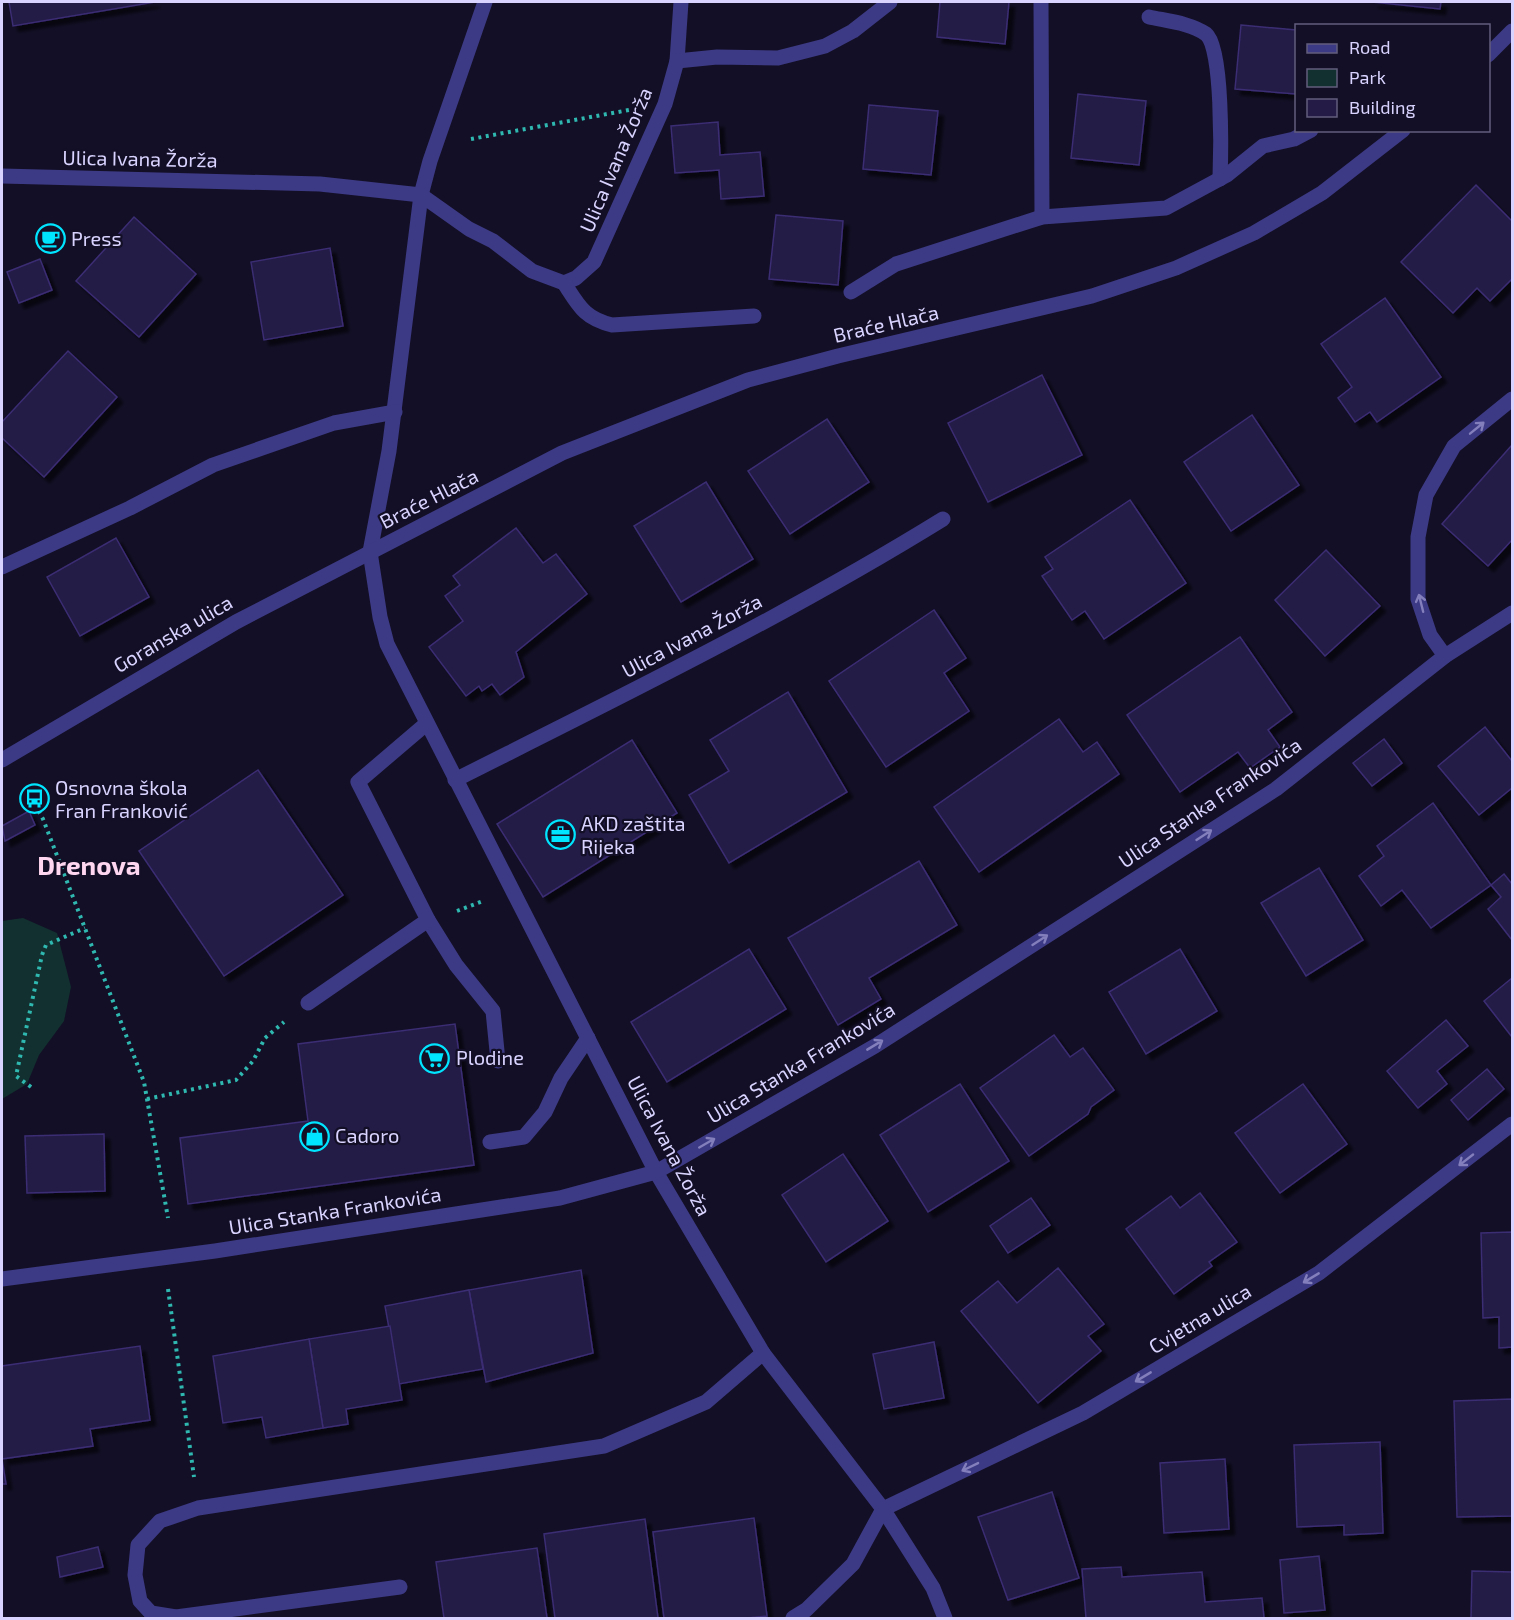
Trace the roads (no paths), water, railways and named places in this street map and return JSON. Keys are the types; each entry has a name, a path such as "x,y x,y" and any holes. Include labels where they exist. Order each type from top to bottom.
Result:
{"street":[{"name":"Ulica Ivana Žorža","path":"485,2 430,161 421,195 408,284 394,412 370,552 387,644 656,1172 763,1353 883,1509 933,1588 945,1618"},
{"name":"Ulica Ivana Žorža","path":"2,176 320,184 421,195 469,229 493,241 532,271 564,283 576,278 594,262 665,104 677,62 681,2"},
{"path":"677,62 717,57 778,58 816,48 853,32 890,2"},
{"path":"1041,2 1042,217"},
{"path":"1149,17 1192,27 1208,36 1216,55 1222,148 1220,179"},
{"path":"1490,53 1512,31"},
{"path":"851,292 896,264 1042,217 1166,208 1220,179 1263,146 1294,139 1307,132"},
{"name":"Braće Hlača","path":"370,552 562,453 748,381 838,356 1092,296 1176,268 1254,233 1322,193 1400,132"},
{"path":"564,283 581,310 594,321 612,326 754,316"},
{"path":"1444,656 1430,635 1418,599 1418,537 1426,495 1454,446 1512,399"},
{"path":"2,567 130,508 213,465 334,423 394,412"},
{"name":"Ulica Ivana Žorža","path":"455,780 615,700 856,573 943,519"},
{"name":"Goranska ulica","path":"2,760 186,650 370,552"},
{"name":"Ulica Stanka Frankovića","path":"2,1279 215,1251 560,1198 656,1172 875,1046 1276,789 1444,656 1512,613"},
{"path":"426,724 358,782 428,920 456,965 493,1011 498,1061"},
{"path":"308,1003 428,920"},
{"path":"490,1142 524,1137 545,1112 561,1078 588,1038"},
{"name":"Cvjetna ulica","path":"883,1509 1083,1413 1319,1273 1512,1124"},
{"path":"400,1587 176,1617 151,1613 140,1600 135,1575 138,1545 160,1521 198,1508 604,1446 706,1402 763,1353"},
{"path":"793,1618 853,1564 883,1509"}],"place":[{"name":"Press","path":"50,239"},
{"name":"Osnovna škola Fran Franković","path":"34,799"},
{"name":"AKD zaštita Rijeka","path":"560,835"},
{"name":"Plodine","path":"435,1058"},
{"name":"Cadoro","path":"314,1136"}],"district":[{"name":"Drenova","path":"89,866"}]}
